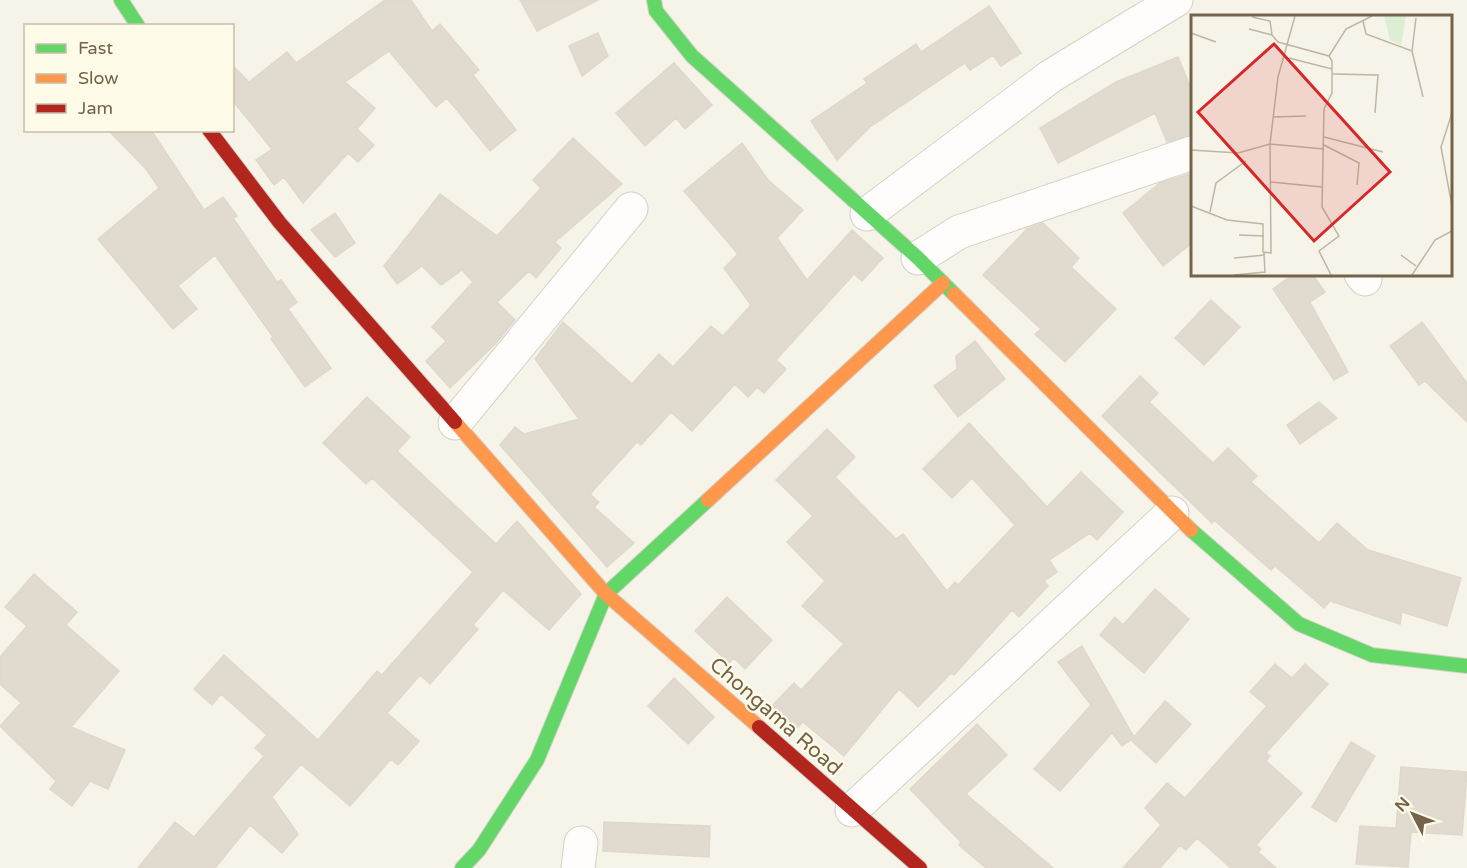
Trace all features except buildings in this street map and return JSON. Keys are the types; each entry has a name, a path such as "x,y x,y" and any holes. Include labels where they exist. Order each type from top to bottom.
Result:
{"street":[{"path":"121,0 137,24"},
{"path":"654,0 656,11 692,56 918,258 1172,513 1299,624 1372,655 1467,666"},
{"path":"867,214 1051,76 1176,0"},
{"name":"Chongama Road","path":"211,132 280,223 606,594 920,868"},
{"path":"918,258 959,232 1191,153"},
{"path":"455,423 631,209"},
{"path":"462,868 479,850 537,760 606,594 943,283"},
{"path":"852,810 1172,513"}],"traffic: fast":[{"path":"121,0 137,24"},
{"path":"654,0 656,11 692,56 918,258 954,294"},
{"path":"462,868 479,850 537,760 606,594 708,500"},
{"path":"1191,530 1299,624 1372,655 1467,666"}],"traffic: slow":[{"path":"708,500 943,283"},
{"path":"954,294 1191,530"},
{"path":"455,422 606,594 759,727"}],"traffic: jam":[{"path":"211,132 280,223 455,422"},
{"path":"759,727 920,868"}]}
